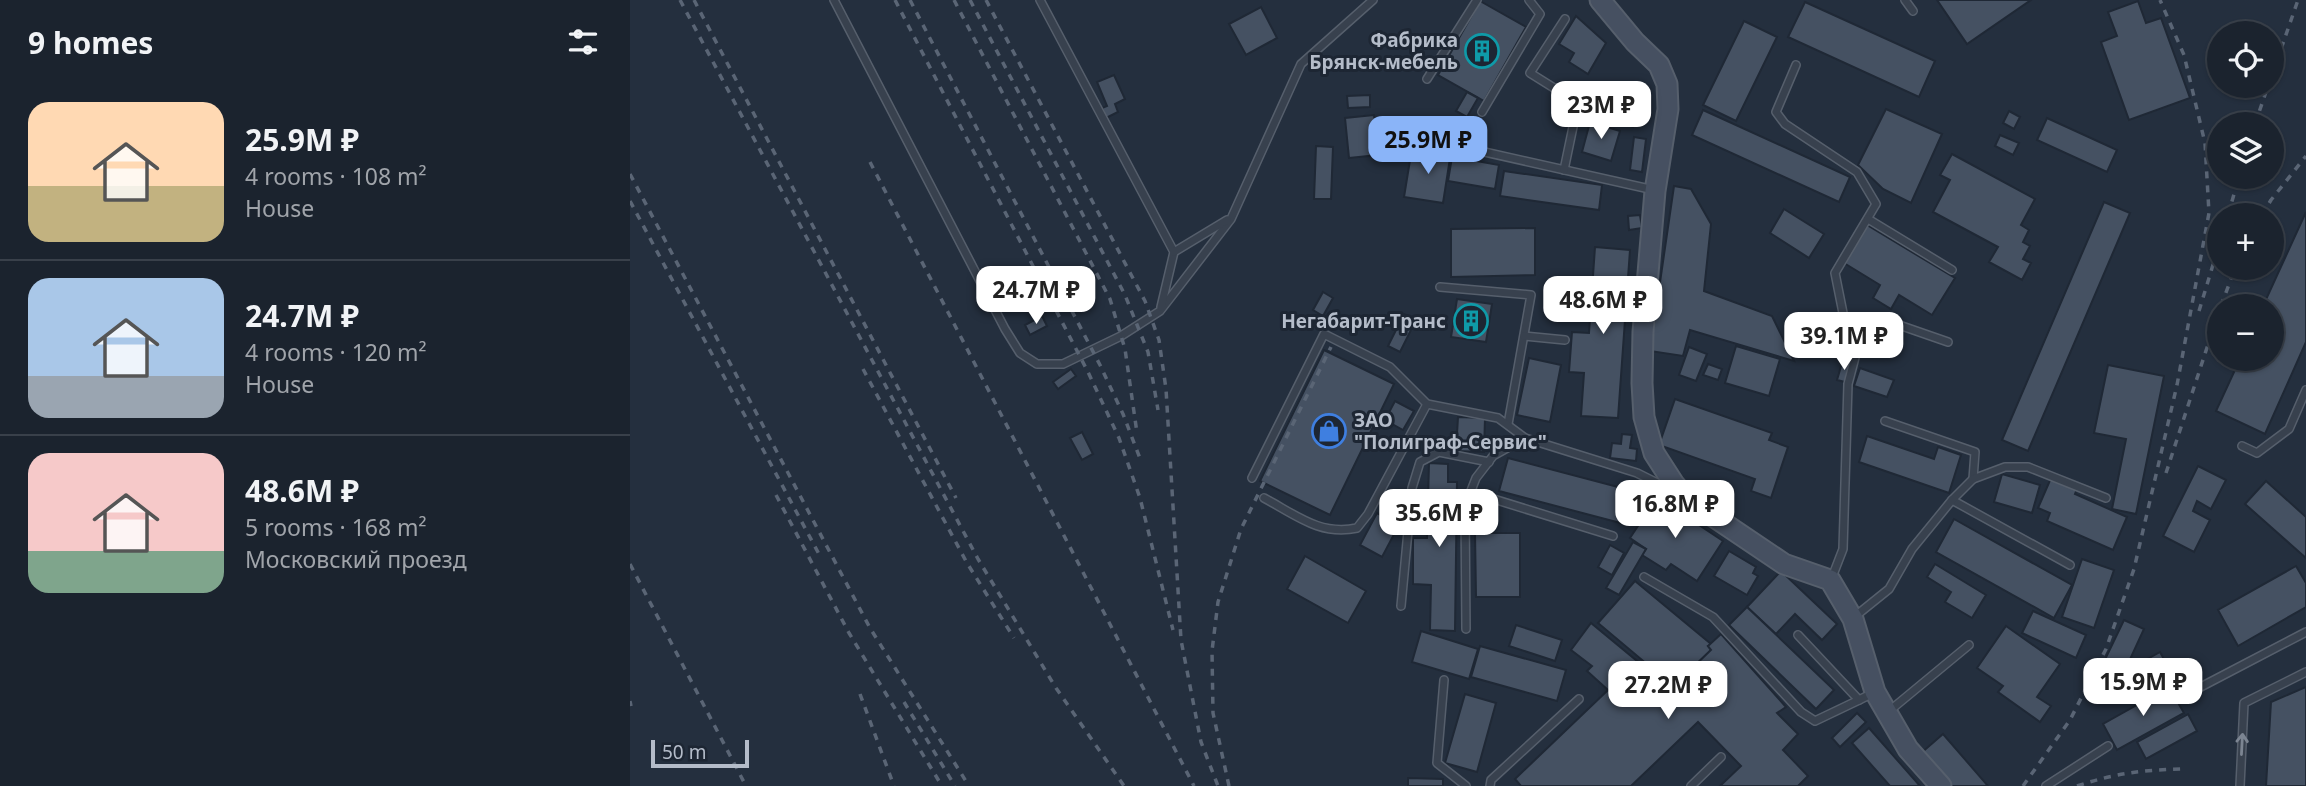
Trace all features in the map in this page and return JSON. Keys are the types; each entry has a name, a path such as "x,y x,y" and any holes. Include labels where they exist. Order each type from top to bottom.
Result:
{"street":[{"path":"1600,0 1635,42 1659,65 1667,84 1668,109 1655,191 1643,332 1644,417 1654,453 1686,498 1784,565 1830,580 1853,618 1867,696 1888,713 1908,749 1941,786"}],"lane":[{"path":"834,0 1020,353 1037,364 1063,364 1121,337 1160,311 1231,219 1301,64 1373,0"},
{"path":"1040,0 1174,252 1160,311"},
{"path":"1427,79 1477,0"},
{"path":"1482,112 1540,13 1529,0"},
{"path":"1905,0 1913,11"},
{"path":"1564,170 1578,103 1530,73 1565,19"},
{"path":"1796,65 1776,112 1784,124 1857,172 1876,204 1836,273 1847,333 1899,325 1948,342"},
{"path":"1409,135 1655,191"},
{"path":"1174,252 1231,219"},
{"path":"1868,219 1952,270"},
{"path":"1440,287 1531,295 1508,424"},
{"path":"1830,580 1843,549 1848,384 1862,331"},
{"path":"1252,478 1324,334 1390,368 1427,404 1498,418 1525,439 1637,473 1686,498"},
{"path":"1524,336 1565,340"},
{"path":"2242,446 2257,453 2289,429 2306,390"},
{"path":"1264,498 1315,526 1339,532 1357,528 1368,514 1427,404"},
{"path":"1885,421 1975,452 1973,479"},
{"path":"1466,629 1465,506 1476,478 1493,456 1525,439"},
{"path":"1401,606 1412,488 1420,462 1439,452 1489,462"},
{"path":"1853,618 1889,589 1912,549 1973,479 2005,467 2028,467 2106,498"},
{"path":"1471,492 1613,536"},
{"path":"1952,500 2070,565"},
{"path":"1644,577 1713,617 1801,712 1815,721 1867,696 1798,635"},
{"path":"2193,691 2306,632"},
{"path":"1888,713 1969,645"},
{"path":"2240,786 2244,703 2306,672"},
{"path":"1444,680 1437,763 1466,786"},
{"path":"1490,786 1491,780 1578,699"},
{"path":"2046,786 2108,746"},
{"path":"1691,786 1721,757"}],"building":[{"path":"1937,0 2031,0 1967,44"},
{"name":"Фабрика Брянск-мебель","path":"1480,1 1526,27 1484,101 1438,75"},
{"path":"2138,1 2146,23 2161,18 2190,98 2129,120 2101,42 2117,36 2108,12"},
{"path":"1805,2 1935,61 1919,97 1788,37"},
{"path":"1261,7 1277,38 1246,55 1229,24"},
{"path":"1576,16 1606,43 1588,74 1569,62 1574,53 1559,44"},
{"path":"1744,21 1777,37 1736,121 1703,105"},
{"path":"1114,75 1125,99 1115,104 1118,112 1106,118 1102,108 1107,106 1097,82"},
{"path":"1467,92 1478,98 1467,117 1456,111"},
{"path":"1370,95 1370,107 1348,108 1347,96"},
{"path":"1601,108 1610,111 1606,124 1597,121"},
{"path":"1622,108 1638,113 1633,127 1618,121"},
{"path":"1886,109 1942,134 1911,203 1883,189 1858,165"},
{"path":"1703,110 1850,177 1839,202 1692,135"},
{"path":"2009,111 2020,117 2014,129 2003,123"},
{"path":"1374,115 1378,155 1349,158 1345,118"},
{"path":"2047,118 2117,150 2107,172 2037,140"},
{"path":"1590,122 1620,131 1611,161 1582,152"},
{"path":"2000,135 2019,143 2013,155 1995,146"},
{"path":"1634,137 1646,139 1642,172 1630,170"},
{"path":"1316,146 1333,147 1331,199 1314,199"},
{"path":"1430,148 1451,152 1443,203 1404,197 1411,154 1429,157"},
{"path":"1453,151 1466,153 1465,159 1499,165 1495,189 1448,181"},
{"path":"1952,154 2035,199 2021,225 2029,230 2023,242 2030,246 2023,259 2031,263 2022,280 1989,262 1998,247 1933,212 1950,180 1940,175"},
{"path":"1504,171 1602,185 1599,210 1500,196"},
{"path":"1674,186 1691,189 1711,224 1704,291 1772,316 1794,361 1690,330 1683,356 1650,351"},
{"path":"2104,202 2130,213 2028,451 2002,440"},
{"path":"1784,209 1824,234 1809,258 1770,233"},
{"path":"2306,212 2306,342 2265,434 2216,411 2234,371 2284,371 2284,294 2268,294 2275,280 2284,280 2284,260"},
{"path":"1640,215 1642,228 1629,230 1628,216"},
{"path":"1867,225 1955,278 1932,315 1899,295 1891,309 1873,298 1880,285 1844,263"},
{"path":"1535,228 1535,275 1451,277 1451,229"},
{"path":"1595,247 1630,250 1618,418 1581,416 1584,373 1569,372 1572,332 1589,333"},
{"path":"1323,292 1333,298 1323,316 1313,310"},
{"name":"Негабарит-Транс","path":"1457,299 1492,304 1486,342 1451,337"},
{"path":"1404,314 1416,320 1400,352 1388,346"},
{"path":"1042,316 1047,326 1030,335 1025,325"},
{"path":"1736,346 1780,359 1769,396 1725,383"},
{"path":"1689,347 1707,354 1696,381 1679,375"},
{"path":"1324,350 1394,384 1330,515 1260,481"},
{"path":"1529,358 1561,365 1550,422 1517,415"},
{"path":"1842,363 1850,365 1845,382 1837,380"},
{"path":"1708,364 1722,369 1718,380 1703,375"},
{"path":"2108,365 2164,376 2136,514 2112,509 2126,439 2094,433"},
{"path":"1860,368 1894,380 1887,397 1854,386"},
{"path":"1071,369 1076,376 1058,389 1053,382"},
{"path":"1675,399 1772,433 1769,440 1788,447 1771,498 1751,491 1755,479 1659,445"},
{"path":"1395,401 1414,411 1403,430 1385,420"},
{"path":"1458,417 1485,418 1484,452 1456,451"},
{"path":"1082,432 1093,454 1082,460 1070,438"},
{"path":"1622,434 1632,435 1630,448 1637,449 1636,461 1610,458 1612,443 1621,444"},
{"path":"1867,436 1934,459 1938,447 1961,455 1949,493 1859,462"},
{"path":"1508,458 1637,492 1628,525 1499,491"},
{"path":"1429,463 1448,464 1448,482 1457,482 1455,631 1430,630 1431,585 1413,584 1413,538 1427,538"},
{"path":"2198,466 2226,480 2211,509 2197,501 2193,511 2210,520 2194,552 2163,536"},
{"path":"2002,474 2040,485 2032,513 1994,502"},
{"path":"2051,478 2077,489 2075,494 2127,517 2113,550 2047,521 2050,513 2038,508"},
{"path":"2266,481 2306,517 2306,558 2245,504"},
{"path":"1657,497 1723,541 1697,581 1671,564 1666,570 1642,555 1646,549 1630,538"},
{"path":"1377,513 1399,525 1382,557 1360,545"},
{"path":"1954,519 2072,585 2054,618 1936,552"},
{"path":"1475,533 1520,533 1520,597 1476,597"},
{"path":"1633,542 1646,549 1619,595 1606,588"},
{"path":"1610,545 1624,553 1612,575 1598,567"},
{"path":"1729,551 1756,567 1753,573 1758,576 1747,595 1714,576"},
{"path":"1305,556 1366,591 1348,623 1287,589"},
{"path":"2082,559 2114,570 2094,628 2062,617"},
{"path":"1935,564 1986,595 1972,618 1945,602 1951,592 1927,577"},
{"path":"2296,566 2306,583 2306,607 2238,646 2218,610"},
{"path":"1781,571 1837,624 1822,640 1795,614 1776,634 1747,607"},
{"path":"1635,581 1711,644 1708,646 1711,650 1681,679 1674,674 1667,681 1598,623"},
{"path":"1747,607 1834,690 1816,709 1729,625"},
{"path":"2033,611 2086,635 2076,658 2022,633"},
{"path":"2124,620 2144,629 2127,666 2116,661 2109,677 2099,672"},
{"path":"1591,623 1665,684 1674,674 1681,679 1711,650 1708,646 1721,634 1786,707 1777,713 1798,734 1783,750 1808,776 1798,786 1720,786 1741,766 1698,722 1631,786 1521,786 1515,779 1608,690 1587,671 1592,666 1571,650"},
{"path":"1516,625 1562,640 1555,661 1509,646"},
{"path":"2006,626 2060,664 2037,697 2051,706 2040,722 1998,692 2003,686 1977,668"},
{"path":"1421,631 1478,649 1469,679 1412,662"},
{"path":"1480,646 1566,670 1557,701 1471,677"},
{"path":"2160,652 2171,672 2139,690 2128,670"},
{"path":"2169,687 2184,713 2117,750 2103,724"},
{"path":"2306,687 2306,786 2266,786 2271,702"},
{"path":"1465,694 1496,703 1477,772 1445,763"},
{"path":"1857,713 1866,722 1840,747 1832,738"},
{"path":"2188,714 2197,731 2146,759 2137,742"},
{"path":"1869,728 1920,786 1890,786 1852,743"},
{"path":"1943,734 1988,786 1948,786 1920,754"},
{"path":"1408,778 1443,779 1443,786 1408,786"}],"railway":[{"path":"680,0 978,559 1056,688 1124,786"},
{"path":"694,0 956,498"},
{"path":"895,0 1088,372 1119,438 1140,498 1173,630"},
{"path":"910,0 1100,365 1141,461"},
{"path":"954,0 1110,299 1125,349 1137,433"},
{"path":"970,0 1125,295 1148,352 1158,410"},
{"path":"986,0 1145,301 1159,340 1166,389 1181,640 1201,742 1218,786"},
{"path":"2023,786 2070,720 2106,649 2134,569 2177,385 2209,213 2205,143 2184,55 2160,0"},
{"path":"2284,40 2298,0"},
{"path":"2259,112 2264,98"},
{"path":"2269,203 2306,156"},
{"path":"870,162 1194,786"},
{"path":"630,174 870,628 969,786"},
{"path":"2231,203 2236,189"},
{"path":"630,201 820,556"},
{"path":"2199,311 2208,280"},
{"path":"2225,294 2231,280"},
{"path":"1229,786 1213,713 1212,651 1218,602 1241,529 1331,347"},
{"path":"2166,473 2207,348"},
{"path":"863,369 967,563 1014,638"},
{"path":"776,495 849,633 942,786"},
{"path":"630,564 746,786"},
{"path":"860,694 894,786"},
{"path":"630,701 631,706"},
{"path":"904,702 955,786"},
{"path":"2077,786 2130,773 2183,769"}],"place":[{"name":"Фабрика Брянск-мебель","path":"1482,51"},
{"name":"Негабарит-Транс","path":"1471,321"},
{"name":"ЗАО \"Полиграф-Сервис\"","path":"1329,431"}]}
